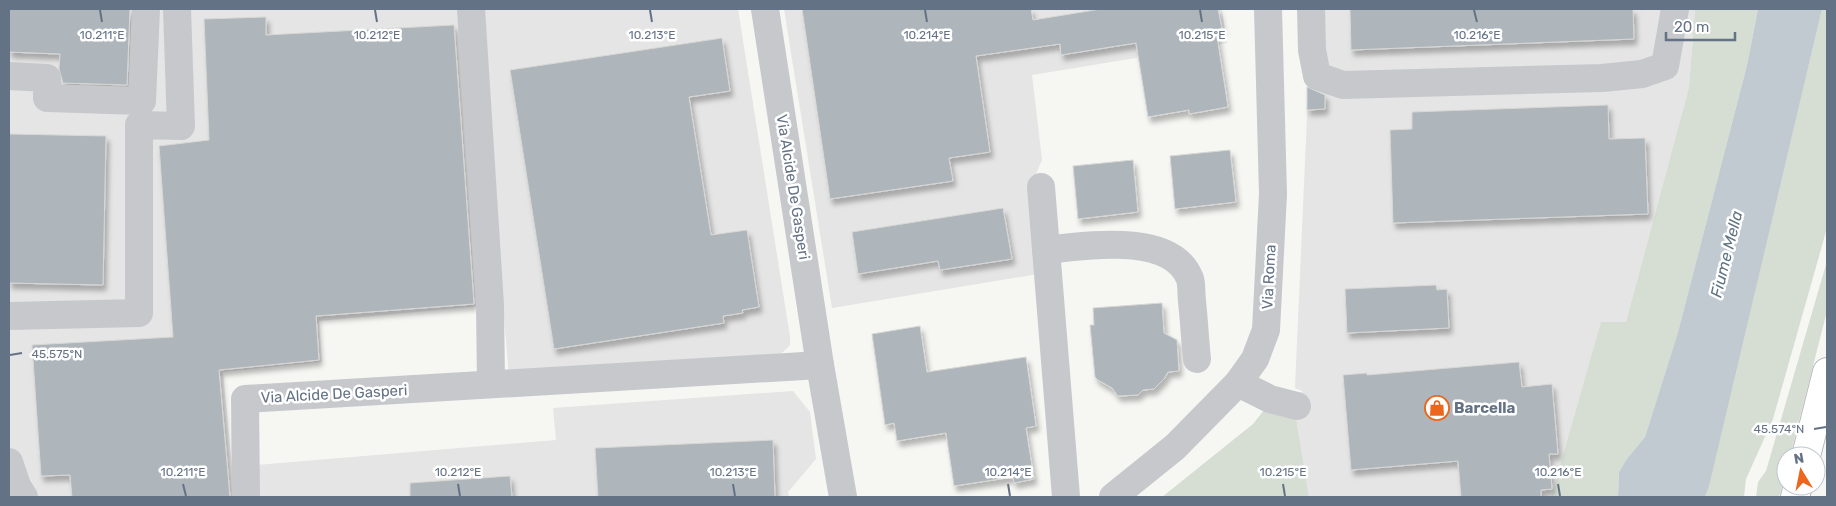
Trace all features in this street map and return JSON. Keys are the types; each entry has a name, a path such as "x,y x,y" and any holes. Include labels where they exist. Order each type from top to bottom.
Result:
{"highway":[{"path":"1808,446 1827,372"}],"street":[{"path":"9,76 47,78 47,98 142,101 146,9"},
{"path":"9,316 139,313 140,126 181,126 177,9"},
{"path":"471,9 490,305 491,384"},
{"name":"Via Alcide De Gasperi","path":"765,9 820,365 843,497"},
{"name":"Via Roma","path":"1116,494 1175,447 1238,384 1254,359 1266,330 1273,194 1268,9"},
{"path":"1312,9 1312,50 1317,76 1343,85 1602,78 1642,74 1665,66 1675,9"},
{"path":"1040,187 1066,497"},
{"path":"1046,250 1107,244 1139,246 1163,253 1181,263 1190,280 1197,359"},
{"name":"Via Alcide De Gasperi","path":"246,497 245,399 820,365"},
{"path":"1238,384 1270,399 1297,406"},
{"path":"9,462 17,486 24,497"}],"shaded area":[{"path":"9,9 738,9 790,337 790,345 783,352 776,357 509,376 503,304 319,321 322,362 223,372 232,467 556,440 553,408 793,391 810,412 816,459 788,492 789,497 9,497"},
{"path":"784,9 1222,9 1227,43 1032,75 1042,160 1031,185 1038,274 832,308"},
{"path":"1307,9 1695,9 1689,87 1626,322 1601,323 1551,497 1309,497 1295,411 1302,391 1295,388 1307,117"},
{"path":"1695,9 1758,9 1747,65 1678,332 1645,437 1626,460 1619,472 1618,497 1551,497 1601,322 1626,322 1689,87"},
{"path":"1822,9 1827,9 1827,228 1773,419 1746,479 1744,497 1705,497"},
{"path":"1827,261 1827,311 1793,446 1776,446 1776,496 1779,497 1756,497 1758,482 1766,471"},
{"path":"1268,405 1295,411 1309,497 1162,497 1253,424"}],"water":[{"name":"Fiume Mella","path":"1758,9 1822,9 1709,486 1705,497 1618,497 1619,472 1626,460 1645,437 1678,332 1747,65"}],"building":[{"path":"9,9 130,9 127,85 63,83 59,69 60,54 9,52"},
{"path":"802,9 1031,9 1033,20 1101,9 1218,9 1222,29 1216,30 1228,107 1189,114 1189,110 1148,117 1136,43 1061,55 1060,44 976,56 990,152 949,158 953,181 830,199"},
{"path":"1350,9 1633,9 1634,39 1351,50"},
{"path":"266,17 266,35 454,25 474,304 316,316 319,360 219,370 230,497 72,497 70,475 41,476 32,345 173,337 159,146 209,140 204,19"},
{"path":"722,38 730,91 689,97 711,235 747,230 759,307 742,310 743,313 723,316 724,323 554,349 510,70"},
{"path":"1307,87 1325,95 1325,109 1307,110"},
{"path":"1608,105 1609,139 1645,138 1648,214 1393,223 1390,130 1412,129 1412,112"},
{"path":"9,134 106,136 103,285 9,283"},
{"path":"1230,150 1236,202 1175,209 1170,156"},
{"path":"1133,160 1138,212 1078,219 1073,166"},
{"path":"1003,208 1012,259 940,270 938,261 858,274 852,232"},
{"path":"1436,285 1437,290 1447,289 1449,328 1347,333 1345,289"},
{"path":"1162,303 1164,333 1177,340 1179,371 1168,372 1154,389 1143,390 1138,395 1118,396 1112,388 1095,377 1090,325 1094,325 1093,308"},
{"path":"920,326 927,372 1026,357 1036,426 1026,428 1034,479 1014,483 1013,477 954,486 946,433 897,441 894,423 885,425 872,334"},
{"name":"Barcella","path":"1519,362 1522,387 1552,384 1558,454 1549,454 1552,489 1541,490 1541,497 1461,497 1458,461 1351,470 1343,375 1367,373 1367,375"},
{"path":"773,440 775,497 598,497 595,448"},
{"path":"510,476 512,497 410,497 410,483"}],"place":[{"name":"Barcella","path":"1437,408"}]}
